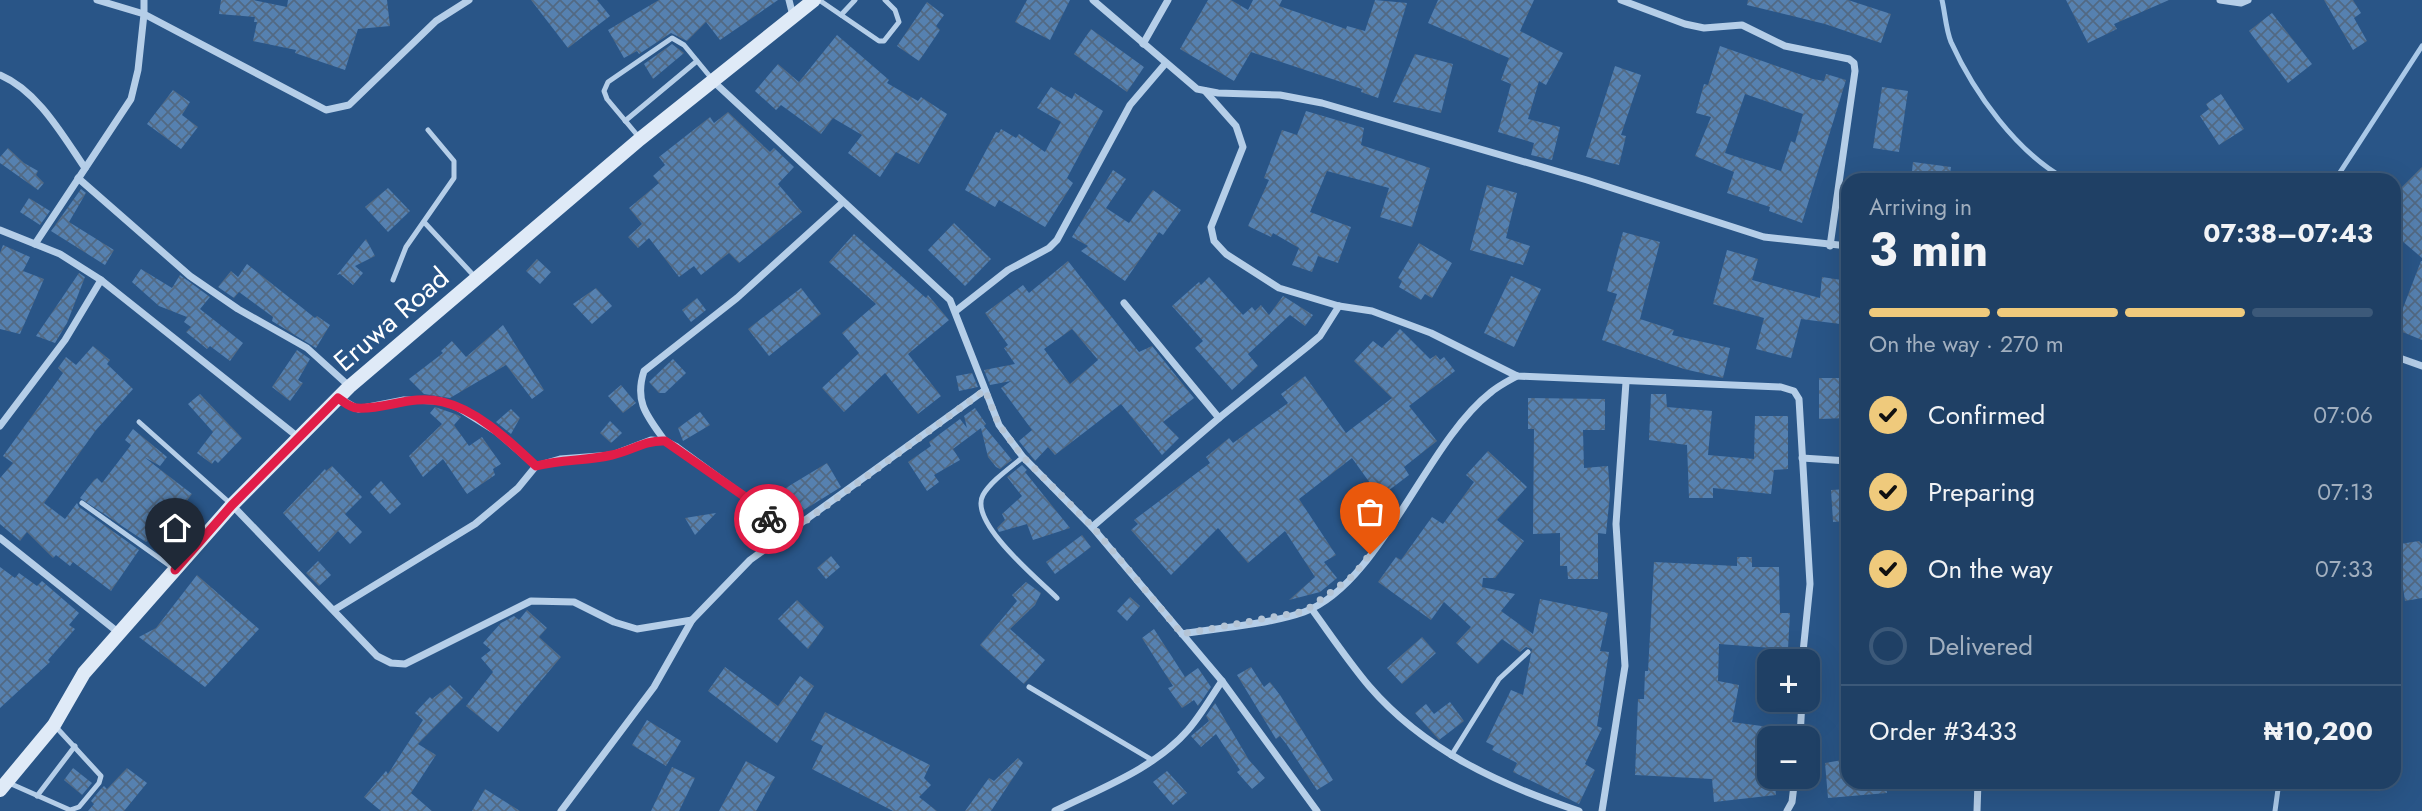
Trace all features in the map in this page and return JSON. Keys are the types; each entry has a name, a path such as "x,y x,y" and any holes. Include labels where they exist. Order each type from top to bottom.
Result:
{"main road":[{"name":"Eruwa Road","path":"5,786 54,724 84,673 232,505 349,387 640,139 814,0"}],"street":[{"path":"97,0 144,13 326,110 349,104 436,21 470,0"},
{"path":"35,244 131,99 138,70 144,0"},
{"path":"789,0 794,16"},
{"path":"1093,0 1197,89 1280,95 1322,103 1587,180 1764,237 1841,246"},
{"path":"1143,44 1168,0"},
{"path":"1621,0 1685,24 1704,28 1742,25 1785,46 1849,59 1854,63 1830,246"},
{"path":"2220,0 2241,3 2248,0"},
{"path":"957,310 1008,270 1049,248 1057,240 1130,105 1165,64"},
{"path":"0,75 28,95 51,120 85,168"},
{"path":"714,82 957,310 999,425 1023,457 1093,527 1222,681 1317,811"},
{"path":"1205,91 1236,126 1243,147 1211,227 1214,240 1226,254 1279,288 1339,306 1372,312 1431,333 1517,376 1626,383 1781,387 1794,391 1799,399 1810,584 1803,649"},
{"path":"78,178 190,276 238,309 307,348 349,387"},
{"path":"785,536 751,501 665,441 645,413 639,389 644,371 666,351 737,298 843,202"},
{"path":"0,230 60,254 101,280 299,437"},
{"path":"0,426 65,340 101,280"},
{"path":"1124,303 1219,418"},
{"path":"1093,527 1219,418 1320,336 1339,306"},
{"path":"2401,358 2422,366 2422,374"},
{"path":"1182,634 1280,617 1311,608 1354,575 1460,425 1489,394 1517,376"},
{"path":"1602,811 1625,666 1616,524 1626,383"},
{"path":"561,811 654,687 692,620 750,560 985,390"},
{"path":"338,398 358,409 404,400 441,401 457,407 497,432 536,466"},
{"path":"334,610 475,524 518,488 536,466 560,460 612,455 651,440 665,441"},
{"path":"1802,458 1841,461"},
{"path":"232,505 377,656 398,663 419,657 531,601 574,602 614,622 637,629 692,620"},
{"path":"0,538 120,633"},
{"path":"1311,608 1368,685 1401,719 1451,756 1505,782 1579,811"},
{"path":"1055,811 1152,760 1189,730 1222,681"},
{"path":"1787,811 1792,802 1794,789"},
{"path":"1977,811 1978,789"}],"lane":[{"path":"819,0 884,41 899,22 895,9 886,0"},
{"path":"841,15 855,0"},
{"path":"640,139 607,99 604,91 608,82 667,39 678,40 714,82"},
{"path":"625,121 697,61"},
{"path":"393,280 407,247 454,178 455,169 445,148 428,130"},
{"path":"424,222 476,278"},
{"path":"139,422 232,505"},
{"path":"1023,457 982,496 980,508 990,530 1057,598"},
{"path":"82,503 175,570"},
{"path":"1451,756 1499,679 1528,652"},
{"path":"1029,687 1152,760"},
{"path":"5,786 37,796 66,810 74,810 99,783 100,772 54,724"},
{"path":"37,796 75,746"}],"building":[{"path":"221,0 253,0 287,7 288,0 387,0 390,26 358,29 345,70 295,53 296,50 253,41 257,22 254,22 255,17 219,14"},
{"path":"531,0 597,0 610,16 568,48"},
{"path":"659,0 778,0 720,40 706,22 687,41 671,33 639,54 637,51 624,58 608,30"},
{"path":"1027,0 1070,0 1050,40 1015,22"},
{"path":"1208,0 1231,0 1248,10 1253,0 1282,0 1279,6 1346,29 1347,26 1365,31 1375,0 1407,3 1378,98 1361,92 1362,89 1251,52 1234,81 1180,49"},
{"path":"1438,0 1534,0 1520,31 1563,53 1546,85 1539,81 1528,119 1560,127 1552,160 1531,155 1534,143 1498,132 1511,84 1501,80 1509,58 1428,23"},
{"path":"1748,0 1848,0 1891,14 1881,43 1825,24 1747,5"},
{"path":"2066,0 2169,0 2114,24 2117,29 2088,43"},
{"path":"2324,0 2353,0 2361,13 2354,18 2367,41 2353,50"},
{"path":"927,2 944,15 936,26 940,30 919,61 897,46"},
{"path":"2272,13 2312,64 2288,83 2249,31"},
{"path":"1091,29 1144,67 1127,92 1074,54"},
{"path":"837,35 889,80 887,83 918,101 921,97 947,114 919,164 896,152 880,177 848,153 862,135 833,118 821,134 781,105 776,110 755,91 778,64 799,82"},
{"path":"672,44 684,53 653,79 644,64"},
{"path":"1720,46 1813,79 1824,81 1826,74 1846,80 1802,223 1769,211 1770,207 1727,193 1734,172 1695,156 1711,117 1696,113 1704,84 1708,85","holes":["1745,94 1803,114 1795,143 1791,141 1781,171 1725,153"]},
{"path":"1415,54 1453,64 1441,113 1393,102"},
{"path":"1615,66 1641,75 1621,135 1626,136 1619,165 1586,157"},
{"path":"1051,87 1072,99 1075,93 1103,111 1067,178 1073,183 1045,227 999,200 995,207 965,190 996,132 999,133 1001,129 1016,138 1019,134 1045,152 1061,122 1037,108"},
{"path":"1882,87 1908,91 1899,152 1873,148"},
{"path":"173,90 190,102 182,115 198,127 181,149 147,124"},
{"path":"2221,94 2244,129 2219,145 2200,116 2209,109 2206,104"},
{"path":"1306,111 1364,128 1361,145 1430,168 1412,227 1380,217 1389,188 1327,171 1310,212 1351,227 1338,263 1318,256 1312,272 1292,265 1299,248 1273,233 1271,237 1248,226 1269,180 1264,178 1282,130 1297,135"},
{"path":"728,112 770,152 774,148 794,167 778,184 802,212 739,263 729,253 701,275 694,266 679,277 649,238 638,248 628,237 642,224 629,208 659,183 653,176 665,165 659,157 710,117 714,123"},
{"path":"8,148 24,163 38,171 36,175 44,183 38,190 0,163 0,157"},
{"path":"1913,162 1951,167 1950,173 1912,173"},
{"path":"2422,167 2422,258 2401,240 2401,188"},
{"path":"1113,170 1126,179 1106,208 1129,223 1153,190 1181,210 1163,235 1159,232 1125,281 1081,251 1088,246 1072,237"},
{"path":"1487,185 1517,193 1506,238 1530,246 1523,265 1470,250"},
{"path":"388,188 410,211 388,232 365,207"},
{"path":"81,189 86,193 69,222 114,250 105,265 51,231"},
{"path":"29,198 50,211 40,225 20,212"},
{"path":"954,223 991,259 965,286 928,250"},
{"path":"1623,232 1660,242 1640,319 1674,330 1672,335 1730,348 1723,378 1684,369 1602,340 1617,294 1607,291"},
{"path":"854,234 926,298 928,295 949,320 908,354 941,396 918,414 885,373 844,412 822,388 859,353 842,333 876,304 829,262"},
{"path":"366,239 375,256 355,266 363,273 353,285 340,274 337,275"},
{"path":"1419,243 1452,263 1432,298 1425,294 1421,300 1399,287 1402,281 1398,278"},
{"path":"3,245 30,257 23,271 44,279 20,334 0,329 0,253"},
{"path":"1727,250 1758,259 1752,280 1820,298 1822,277 1841,280 1841,324 1801,319 1791,358 1756,349 1764,318 1713,304"},
{"path":"537,259 551,272 540,284 526,271"},
{"path":"1068,261 1139,352 1152,346 1194,398 1163,422 1179,438 1162,455 1121,404 1055,455 1048,447 1035,461 1019,441 1032,430 1001,388 1011,381 990,385 984,370 1015,364 1004,348 1008,345 985,313 1023,285 1029,293","holes":["1072,329 1098,360 1070,384 1044,349"]},
{"path":"2422,261 2422,340 2401,331 2401,313"},
{"path":"247,264 315,318 317,316 330,325 316,348 272,321 273,317 239,292 234,298 218,287 231,271 238,277"},
{"path":"141,269 172,288 180,275 210,297 200,309 243,343 230,361 210,346 207,349 186,332 191,327 184,322 187,317 159,306 132,282"},
{"path":"79,273 85,277 67,323 55,343 36,336"},
{"path":"1511,276 1541,289 1514,347 1484,333"},
{"path":"1209,277 1243,315 1252,307 1255,311 1261,305 1269,315 1283,296 1313,315 1305,326 1290,315 1248,354 1258,366 1232,390 1195,348 1203,341 1172,306 1199,282 1201,285"},
{"path":"596,288 612,306 592,324 573,304"},
{"path":"801,288 821,314 769,356 748,329"},
{"path":"697,298 706,310 691,322 682,310"},
{"path":"503,325 544,390 532,399 506,365 450,398 424,394 409,379 443,353 441,351 452,341 466,357"},
{"path":"1400,329 1430,359 1436,355 1440,360 1444,357 1455,371 1409,406 1437,441 1404,467 1409,475 1380,497 1352,458 1299,499 1336,555 1324,562 1337,578 1320,592 1289,600 1315,577 1285,531 1248,563 1218,528 1171,575 1131,530 1138,524 1134,520 1210,463 1206,457 1229,438 1233,443 1288,403 1281,394 1305,376 1346,433 1392,398 1354,361 1373,341 1382,348"},
{"path":"93,346 110,360 107,364 133,389 96,430 44,503 65,519 77,503 139,550 111,591 73,562 70,566 56,555 53,558 27,532 20,541 0,524 0,478 13,463 3,456 63,373 58,368 66,357 76,365"},
{"path":"297,350 310,359 298,380 303,383 290,401 272,387"},
{"path":"673,359 686,373 665,393 659,393 649,382"},
{"path":"972,373 978,387 959,391 956,376"},
{"path":"1819,378 1841,378 1841,418 1819,419"},
{"path":"621,385 636,403 623,413 608,396"},
{"path":"200,394 242,438 218,463 215,460 212,464 197,453 213,432 188,404"},
{"path":"1651,394 1666,394 1667,407 1712,411 1708,455 1754,459 1755,416 1788,416 1788,469 1774,470 1771,494 1713,488 1713,498 1689,498 1687,445 1649,440"},
{"path":"1528,398 1605,399 1605,430 1583,430 1584,468 1608,466 1610,494 1606,534 1598,533 1598,579 1568,579 1567,566 1560,566 1560,533 1533,534 1534,429 1528,429"},
{"path":"435,407 461,417 454,425 469,446 482,437 501,464 493,469 495,475 467,494 443,459 423,477 409,456 442,424 430,413"},
{"path":"975,408 986,424 984,426 1012,460 1000,469 996,467 988,457 981,428 953,449 960,460 934,475 939,482 927,491 908,462 931,446 929,442 960,419 967,428 964,416"},
{"path":"511,409 520,418 511,434 496,422"},
{"path":"700,412 710,425 683,441 678,428"},
{"path":"610,421 622,433 611,443 600,433"},
{"path":"133,429 167,457 160,466 144,457 192,494 172,520 168,517 146,542 80,498 94,480 97,478 102,483 131,445 125,440"},
{"path":"1488,451 1527,487 1497,520 1524,541 1495,578 1483,578 1482,587 1515,594 1501,611 1533,634 1540,599 1608,613 1600,651 1609,652 1597,726 1602,728 1585,764 1595,770 1579,804 1513,772 1517,763 1492,750 1494,746 1486,742 1511,690 1523,695 1532,649 1526,647 1520,652 1502,639 1478,664 1456,643 1471,627 1444,602 1431,620 1378,582 1396,557 1401,560 1432,517 1443,524 1474,482 1466,475"},
{"path":"827,463 841,487 799,513 784,489"},
{"path":"1022,465 1070,528 1033,540 1027,524 999,532 997,528 1005,520 1002,514 1022,496 1007,477"},
{"path":"332,466 362,497 345,514 362,532 350,544 338,531 319,552 283,513 325,469 326,471"},
{"path":"381,481 401,504 390,514 370,492"},
{"path":"1841,489 1841,521 1833,522 1831,490"},
{"path":"716,513 695,535 685,518"},
{"path":"1082,535 1091,547 1055,574 1046,562"},
{"path":"2419,541 2422,544 2422,598 2405,601 2401,580 2401,544"},
{"path":"831,556 840,567 826,579 817,568"},
{"path":"1737,557 1752,557 1752,567 1779,567 1780,613 1790,613 1788,649 1719,644 1718,681 1739,685 1732,722 1762,726 1757,726 1757,789 1775,789 1776,795 1714,802 1712,779 1635,775 1638,699 1644,699 1645,671 1648,671 1654,562 1737,566"},
{"path":"318,561 331,575 319,586 306,573"},
{"path":"0,567 15,578 19,573 37,586 42,581 79,613 69,625 75,629 48,660 50,662 0,708"},
{"path":"197,575 259,629 205,687 139,637 156,628"},
{"path":"1026,582 1041,593 1035,605 1010,629 1045,660 1024,684 980,645 1017,601 1012,595"},
{"path":"1130,597 1140,606 1127,621 1117,611"},
{"path":"797,600 824,627 808,649 778,619"},
{"path":"527,610 547,628 539,637 561,657 498,732 466,706 493,672 481,658 491,650 483,643 501,623 514,616 519,620"},
{"path":"1154,629 1185,677 1198,668 1211,687 1198,706 1194,700 1182,708 1168,688 1173,686 1142,638"},
{"path":"1422,637 1436,653 1402,684 1387,668"},
{"path":"725,667 778,706 800,676 814,686 777,743 708,691"},
{"path":"1251,667 1264,687 1270,682 1280,695 1333,780 1317,790 1280,736 1276,739 1237,675"},
{"path":"450,685 463,698 418,744 436,755 411,793 432,811 381,811 364,797 386,771 388,774 423,720 415,713 430,697 432,699"},
{"path":"1450,702 1464,721 1439,740 1415,713 1426,704 1434,714"},
{"path":"1215,703 1249,760 1265,778 1252,789 1237,772 1240,770 1216,734 1201,747 1191,736 1209,721 1206,716"},
{"path":"825,712 930,765 924,778 931,785 919,797 937,811 893,811 812,769 823,746 811,740"},
{"path":"647,720 681,741 666,766 632,745"},
{"path":"1018,758 1023,763 991,811 965,811 989,778 994,781"},
{"path":"1841,760 1841,789 1887,789 1887,793 1828,798 1825,763"},
{"path":"746,761 775,777 756,811 719,811"},
{"path":"672,767 695,778 679,811 651,811"},
{"path":"73,768 92,783 82,795 64,780"},
{"path":"127,768 147,783 124,811 88,811 94,804 91,801 100,790 104,786 107,789"},
{"path":"1167,771 1187,793 1173,805 1153,782"},
{"path":"485,789 520,811 472,811"}],"waterway":[{"path":"1942,0 1951,42 1985,101 2014,138 2056,173"},
{"path":"2340,173 2422,46"},
{"path":"2275,811 2278,789"}],"way so far":[{"path":"769,519 785,536 985,390 999,425 1023,457 1093,527 1182,634 1305,611 1328,597 1354,575 1370,554"}],"route":[{"path":"175,570 275,459 338,398 358,409 404,400 441,401 457,407 497,432 536,466 560,460 612,455 651,440 665,441 751,501 769,519"}]}
